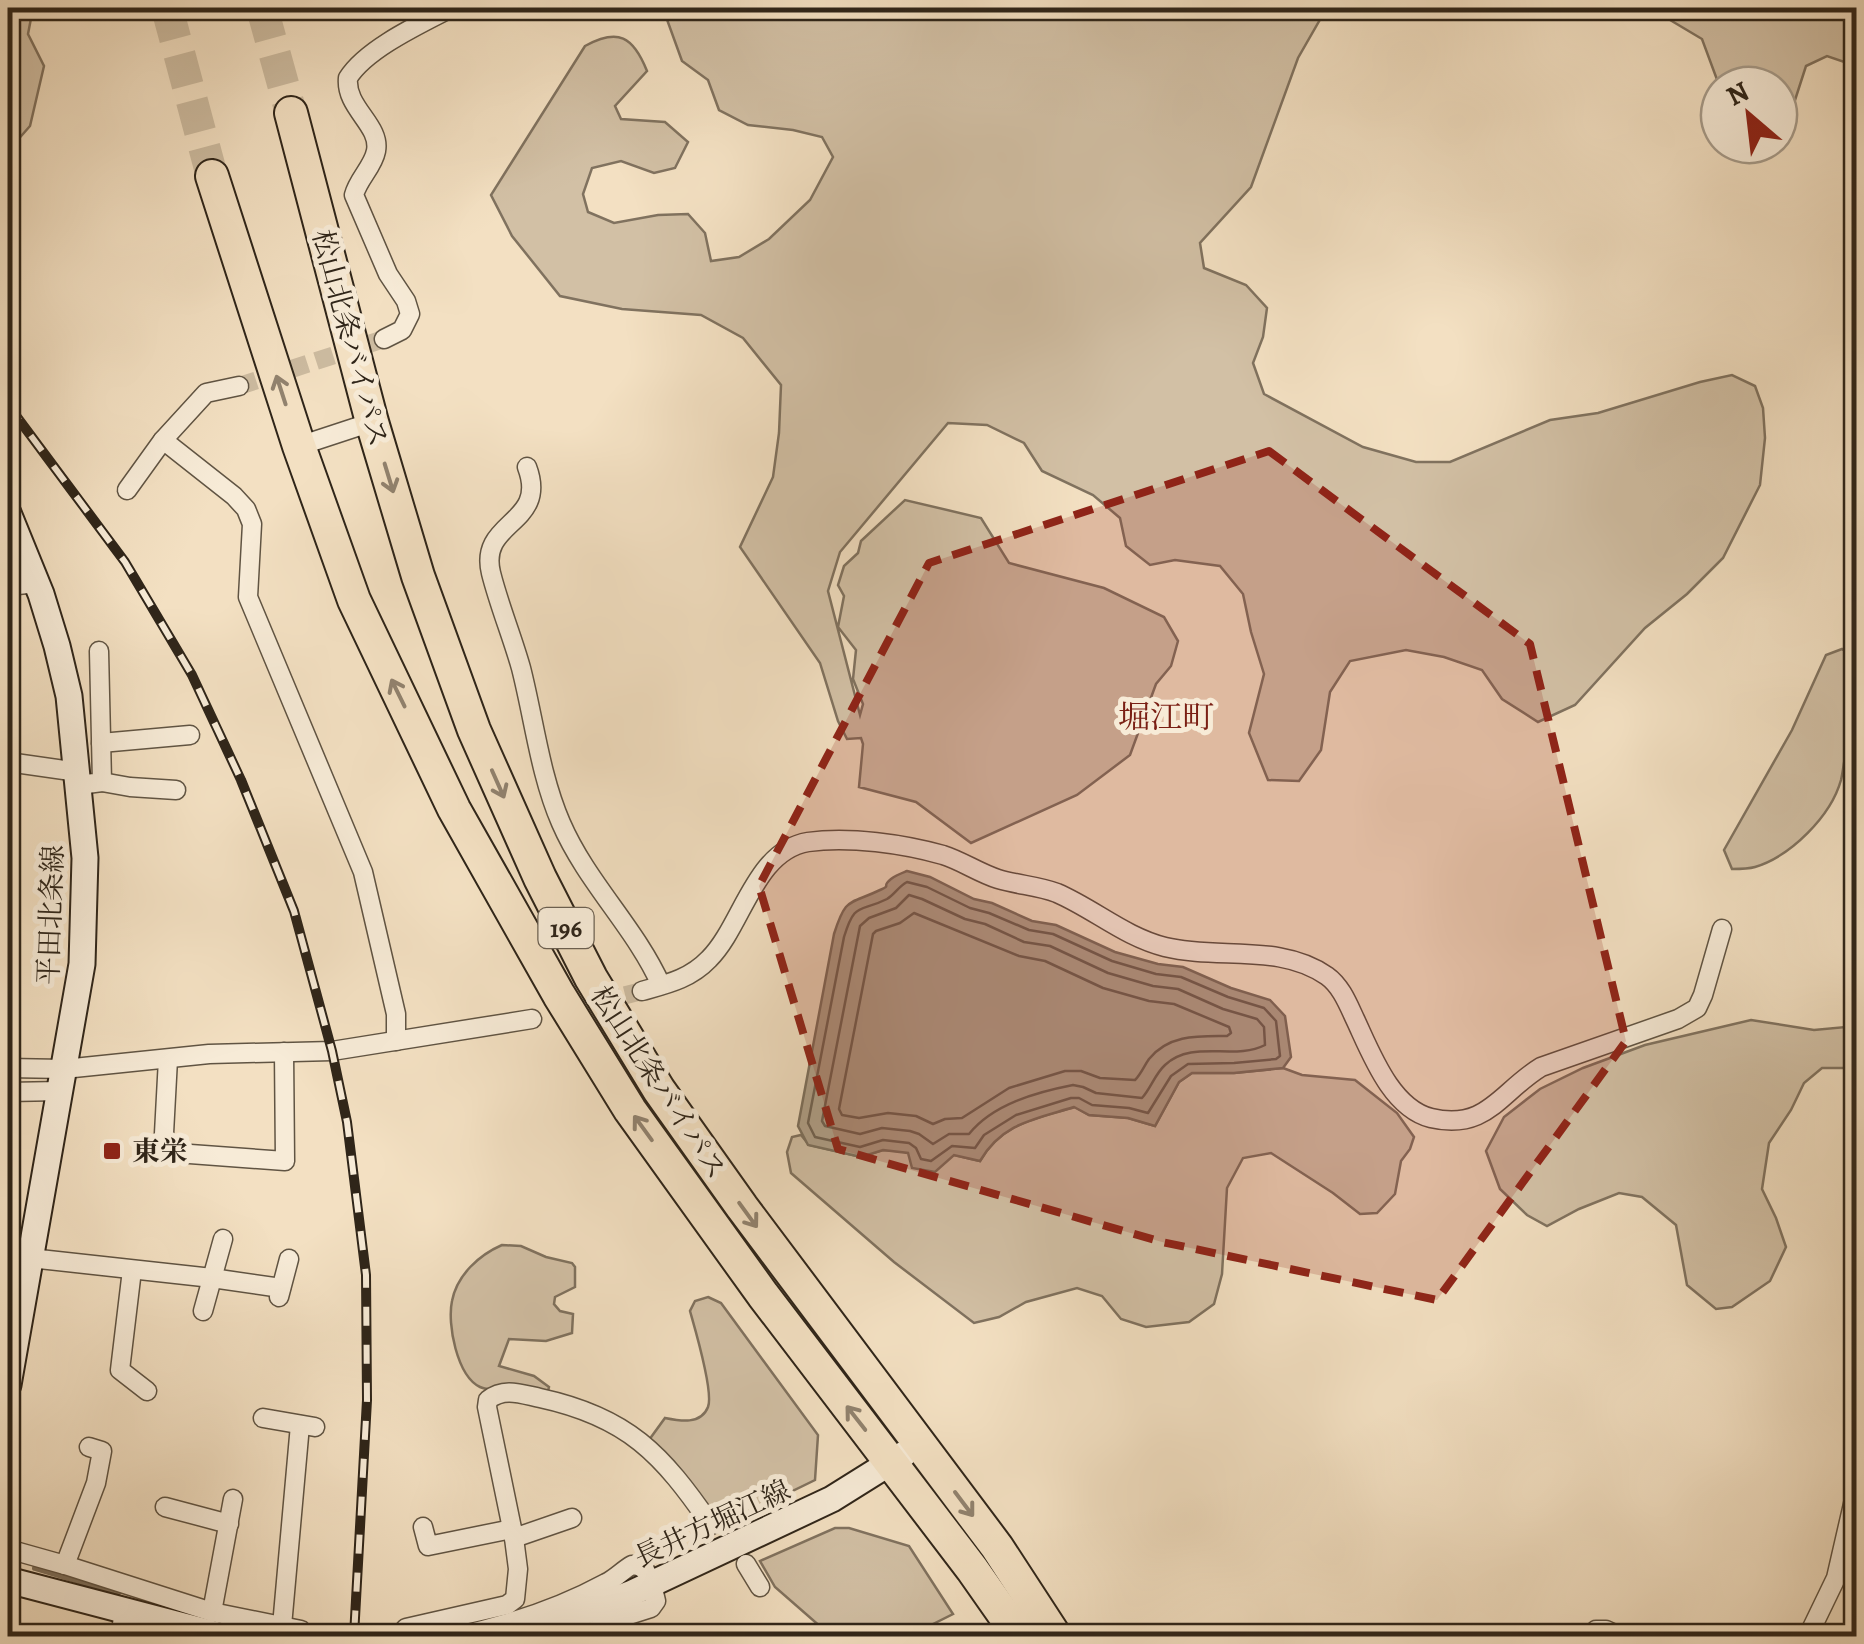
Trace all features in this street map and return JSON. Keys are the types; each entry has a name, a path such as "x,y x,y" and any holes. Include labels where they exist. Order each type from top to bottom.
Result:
{"highway":[{"name":"松山北条バイパス","path":"291,113 372,422 418,576 474,730 540,878 592,978 659,1090 997,1547 1055,1636"},
{"name":"松山北条バイパス","path":"212,176 299,446 354,600 454,809 558,995 641,1124 763,1295 1019,1636"}],"main road":[{"name":"平田北条線","path":"8,513 37,583 57,646 86,780 82,964 30,1258 16,1289 8,1386"},
{"name":"長井方堀江線","path":"522,1636 652,1584 832,1498 919,1445"},
{"path":"8,1580 122,1624 222,1636"}],"street":[{"path":"384,340 402,330 410,314 388,274 354,194 377,147 371,129 349,97 348,78 360,63 402,34 451,8"},
{"path":"126,490 163,440 206,393 240,386"},
{"path":"299,446 372,422"},
{"path":"163,440 234,496 246,509 252,524 248,597 363,872 396,1014 396,1041"},
{"path":"526,467 533,489 530,501 493,544 490,568 562,824 600,890 648,955 662,986"},
{"path":"8,586 37,583"},
{"path":"86,780 101,743 99,651"},
{"path":"101,743 190,736"},
{"path":"8,762 86,780 176,790"},
{"path":"642,991 686,978 711,958 766,870 790,848 808,842 878,841 945,856 996,878 1054,892 1115,926 1164,947 1275,956 1309,965 1332,978 1343,994 1389,1085 1407,1105 1426,1116 1450,1122 1471,1120 1488,1110 1541,1067 1678,1019 1697,1008 1722,929"},
{"path":"8,1092 168,1059 208,1054 332,1051 532,1018"},
{"path":"168,1059 164,1152 285,1161 284,1052"},
{"path":"8,1068 62,1080"},
{"path":"203,1311 222,1239"},
{"path":"30,1258 212,1278 280,1293 289,1259"},
{"path":"132,1270 120,1370 147,1391"},
{"path":"399,1636 406,1628 506,1606 515,1599 518,1569 513,1534 487,1407 493,1396 510,1391 562,1402 613,1422 642,1442 683,1485 711,1525"},
{"path":"263,1418 308,1426 282,1626"},
{"path":"65,1564 96,1482 102,1451 89,1448"},
{"path":"1808,1636 1836,1578 1856,1492"},
{"path":"212,1612 233,1500"},
{"path":"166,1507 229,1524"},
{"path":"424,1526 428,1546 513,1534 572,1518"},
{"path":"8,1549 212,1612 301,1630"},
{"path":"746,1564 760,1587"},
{"path":"456,1636 530,1616 610,1581 632,1565 645,1570 656,1601 651,1608 581,1636"},
{"path":"1593,1636 1601,1629 1619,1636"}],"highlighted area":[{"path":"1269,451 1530,644 1626,1041 1437,1300 1162,1242 838,1149 759,886 929,563"}],"shaded area":[{"path":"8,8 33,8 28,34 44,66 30,126 8,151"},
{"path":"667,8 1320,8 1322,16 1298,58 1251,187 1200,243 1204,268 1246,285 1267,308 1263,337 1253,363 1264,394 1363,447 1416,462 1450,462 1550,420 1598,413 1732,375 1755,386 1763,408 1765,438 1760,485 1723,558 1645,628 1575,705 1538,722 1502,699 1482,670 1444,657 1406,650 1350,661 1330,692 1321,750 1299,781 1268,780 1249,733 1264,674 1243,594 1220,566 1175,560 1150,565 1126,546 1120,518 1093,495 1042,471 1024,443 987,425 948,423 840,552 828,591 860,715 863,704 853,679 856,650 838,627 844,596 838,585 844,566 858,553 861,541 905,500 981,518 1009,563 1104,588 1164,617 1178,641 1171,666 1156,684 1130,755 1077,795 971,843 916,802 859,787 861,738 847,739 820,663 740,547 773,477 781,385 743,338 701,315 622,309 560,296 512,236 491,195 585,46 615,37 630,43 647,71 615,106 621,119 665,122 688,142 675,168 654,173 621,161 592,168 583,194 588,212 614,223 688,214 705,233 711,261 739,257 769,239 810,200 833,157 822,137 748,125 719,110 708,80 682,61 665,14"},
{"path":"1650,8 1856,8 1856,66 1827,56 1806,66 1799,88 1799,65 1712,65 1702,39"},
{"path":"1842,649 1856,659 1856,741 1849,742 1836,794 1808,833 1782,854 1755,867 1732,869 1724,850 1792,730 1826,655"},
{"path":"1751,1020 1814,1030 1856,1026 1856,1068 1822,1068 1804,1083 1769,1143 1762,1189 1786,1247 1770,1281 1732,1307 1716,1309 1687,1285 1676,1225 1642,1197 1619,1193 1547,1226 1527,1215 1500,1189 1486,1151 1504,1117 1540,1089 1645,1045"},
{"path":"1283,1068 1302,1075 1355,1080 1397,1113 1414,1137 1401,1161 1395,1194 1377,1213 1360,1214 1271,1153 1243,1158 1227,1188 1222,1274 1214,1304 1189,1322 1146,1327 1121,1319 1102,1296 1077,1288 1026,1302 999,1317 974,1323 894,1262 791,1173 787,1152 792,1137 801,1135 809,1145 861,1157 883,1150 954,1155 980,1161 1009,1130 1046,1115 1075,1107 1089,1115 1128,1118 1155,1126 1179,1082 1192,1073"},
{"path":"502,1245 521,1246 575,1267 575,1287 555,1297 554,1304 560,1311 573,1314 572,1333 546,1341 509,1339 499,1366 534,1376 549,1387 548,1391 480,1387 460,1361 451,1311 455,1292 470,1267"},
{"path":"708,1297 721,1303 818,1435 815,1480 723,1525 649,1440 665,1418 695,1419 708,1407 706,1375 690,1311 695,1301"},
{"path":"835,1528 849,1528 909,1546 953,1614 909,1636 859,1636 843,1629 830,1635 775,1587 760,1561"}],"water":[{"path":"907,871 1032,921 1056,925 1115,952 1183,967 1270,1000 1285,1016 1291,1057 1283,1068 1192,1073 1179,1082 1155,1126 1128,1118 1089,1115 1074,1107 1009,1130 980,1161 954,1155 935,1172 912,1168 908,1153 883,1150 861,1157 808,1145 798,1126 838,922 850,903 884,888 891,879"}],"waterway":[{"path":"35,1568 118,1593"}],"tunnel":[{"path":"167,8 212,176"},
{"path":"262,8 291,113"},
{"path":"239,386 384,339"},
{"path":"599,1002 642,991"}],"railway":[{"path":"8,405 125,562 192,675 241,780 294,911 347,1122 366,1275 367,1400 354,1636"}],"place":[{"name":"東栄","path":"112,1151"}],"district":[{"name":"堀江町","path":"1166,717"}]}
